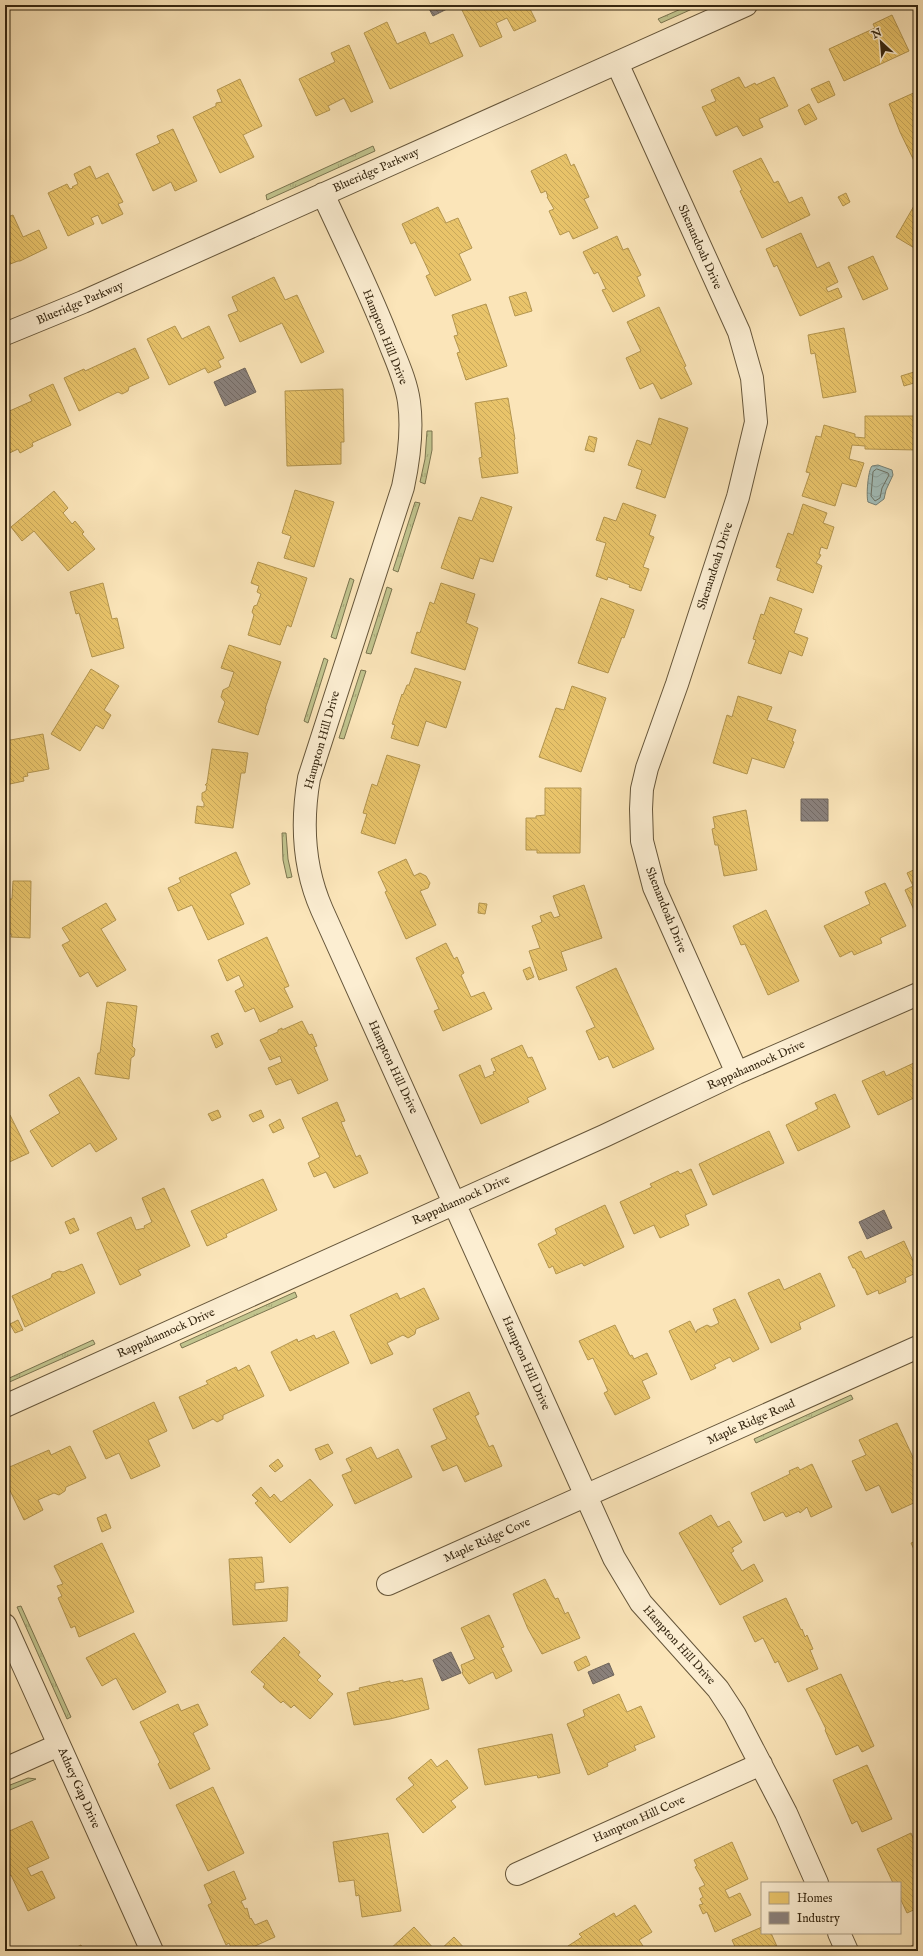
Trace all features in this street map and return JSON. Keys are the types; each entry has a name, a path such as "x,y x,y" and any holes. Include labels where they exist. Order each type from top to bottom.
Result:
{"street":[{"name":"Blueridge Parkway","path":"5,334 83,302 746,5"},
{"name":"Shenandoah Drive","path":"617,63 739,332 752,378 756,422 742,484 677,684 647,768 642,789 641,809 642,841 654,887 737,1073"},
{"name":"Hampton Hill Drive","path":"323,194 380,319 403,376 409,404 410,448 403,487 309,778 304,822 306,858 311,883 614,1558 637,1597 672,1639 718,1689 736,1715 761,1764 817,1882"},
{"name":"Rappahannock Drive","path":"5,1406 737,1073 918,994"},
{"name":"Maple Ridge Road","path":"585,1496 918,1347"},
{"name":"Maple Ridge Cove","path":"388,1584 585,1496"},
{"name":"Adney Gap Drive","path":"5,1625 152,1951"},
{"path":"5,1769 59,1745"},
{"name":"Hampton Hill Cove","path":"517,1874 761,1764"},
{"path":"839,1934 847,1951"}],"green space":[{"path":"690,5 701,5 661,23 658,19"},
{"path":"373,146 375,151 267,200 266,195"},
{"path":"427,431 432,431 432,450 425,484 420,482 425,459"},
{"path":"415,502 420,503 398,572 393,570"},
{"path":"350,578 354,580 336,639 331,637"},
{"path":"387,587 392,589 371,654 366,653"},
{"path":"324,658 328,660 308,723 304,721"},
{"path":"361,670 366,671 344,739 339,738"},
{"path":"282,833 286,833 288,859 292,877 287,878 283,860"},
{"path":"295,1292 297,1297 182,1348 180,1344"},
{"path":"93,1340 95,1344 5,1384 5,1380"},
{"path":"851,1395 853,1399 756,1443 754,1439"},
{"path":"21,1606 71,1717 67,1719 17,1607"},
{"path":"28,1778 36,1779 5,1792 5,1787"}],"water":[{"path":"878,465 892,470 893,475 886,490 884,499 876,505 868,502 867,489 871,468 872,466"}],"building: Homes":[{"path":"528,5 536,21 514,31 507,18 496,23 502,37 480,47 460,6"},
{"path":"892,15 909,51 844,81 829,49 875,28 873,24"},
{"path":"387,22 397,44 425,32 430,44 453,34 463,56 390,89 364,33"},
{"path":"349,45 373,102 351,112 344,98 328,106 330,110 316,116 299,79 335,62 331,53"},
{"path":"739,77 745,88 774,77 788,106 759,119 763,127 743,136 737,126 716,136 702,107 716,101 711,90"},
{"path":"240,79 262,126 243,135 254,157 220,173 193,117 216,106 216,103 222,102 217,90"},
{"path":"829,81 835,95 818,103 811,89"},
{"path":"918,91 917,167 900,132 889,104"},
{"path":"809,104 817,119 805,125 798,110"},
{"path":"173,129 197,181 175,191 171,182 153,191 136,154 160,143 157,136"},
{"path":"566,154 571,166 574,164 589,197 584,199 598,228 573,239 569,231 560,235 549,211 554,209 547,197 546,191 541,193 531,171"},
{"path":"761,158 774,183 778,181 789,203 802,197 810,215 762,238 740,191 742,190 733,171"},
{"path":"90,166 96,179 108,173 123,202 118,204 123,214 102,224 98,215 91,218 94,224 68,236 48,193 67,184 70,189 73,188 72,187 78,184 74,174"},
{"path":"846,193 850,202 843,206 838,197"},
{"path":"918,199 918,245 916,249 896,237"},
{"path":"438,207 446,223 458,218 472,248 459,254 471,280 435,296 426,276 430,274 415,242 411,244 402,224"},
{"path":"13,215 23,237 39,230 47,248 20,261 5,266 5,218"},
{"path":"801,233 817,268 829,262 838,282 826,288 828,292 838,288 842,297 800,316 777,265 774,267 766,249"},
{"path":"617,236 623,250 628,248 641,275 637,277 645,296 613,312 602,290 606,289 598,272 594,274 583,252"},
{"path":"873,256 888,289 863,300 848,267"},
{"path":"274,277 285,300 297,295 324,352 301,363 282,323 240,342 228,315 238,311 232,297"},
{"path":"526,292 532,311 515,316 509,297"},
{"path":"486,304 507,366 466,380 457,353 460,352 454,336 458,335 452,315"},
{"path":"659,307 686,366 684,367 692,384 661,399 653,383 640,389 626,358 641,351 627,322"},
{"path":"175,326 182,339 209,326 224,358 218,361 221,367 208,373 205,368 169,385 147,339"},
{"path":"844,328 856,392 823,398 815,353 811,354 808,335"},
{"path":"135,348 149,378 129,387 128,391 122,394 118,392 79,411 64,378 84,369 85,371"},
{"path":"914,372 917,382 904,386 901,376"},
{"path":"53,384 71,425 32,443 33,446 20,453 18,449 5,455 5,413 32,401 29,395"},
{"path":"343,389 344,442 341,442 341,464 287,466 285,391"},
{"path":"508,398 515,439 518,473 482,478 479,458 482,457 475,403"},
{"path":"865,416 918,416 918,450 865,449 865,446 852,445 849,459 864,463 856,487 842,483 835,506 802,496 810,473 806,472 816,436 821,437 824,425 855,434 855,437 865,438"},
{"path":"659,418 688,428 665,498 636,488 642,470 628,465 637,440 651,445"},
{"path":"589,436 597,438 594,452 585,450"},
{"path":"295,490 334,502 314,567 284,558 291,536 282,533"},
{"path":"54,491 68,508 63,513 72,524 75,521 84,532 82,534 95,549 68,571 34,531 22,541 11,527"},
{"path":"481,497 512,507 493,562 480,558 473,579 441,568 459,517 472,521"},
{"path":"623,503 656,515 649,535 654,537 643,567 649,569 641,591 629,587 630,585 608,577 607,580 596,576 606,543 596,540 604,517 616,521"},
{"path":"803,504 827,513 823,523 834,527 827,549 821,547 819,554 821,555 816,563 822,566 813,593 777,580 781,569 776,567 788,533 793,535"},
{"path":"258,562 307,578 291,627 287,625 280,645 248,635 254,615 252,612 254,606 257,605 261,594 257,592 259,586 251,583"},
{"path":"103,583 112,619 117,618 124,648 92,657 79,613 76,614 70,592"},
{"path":"441,583 475,594 466,623 478,628 465,670 411,653 417,632 420,633 430,602 434,604"},
{"path":"770,597 802,609 794,633 808,638 802,656 789,651 781,674 748,663 756,640 753,639 761,614 764,615"},
{"path":"601,598 634,610 624,638 622,637 608,673 578,663"},
{"path":"229,645 281,662 258,735 218,722 225,702 221,697 223,690 229,687 234,672 221,668"},
{"path":"415,668 461,682 446,728 426,721 418,746 391,738 395,725 392,724 402,694 403,695 407,685 409,685"},
{"path":"91,669 119,686 104,710 111,715 103,729 96,725 80,751 51,734"},
{"path":"572,686 606,698 581,772 539,757 556,708 564,710"},
{"path":"738,696 772,707 767,720 796,730 792,741 794,742 784,768 752,758 747,774 713,763 727,715 732,717"},
{"path":"43,734 49,769 27,773 28,776 23,777 24,781 5,785 5,741"},
{"path":"212,749 248,753 245,773 241,773 233,828 195,823 197,806 204,807 202,793 206,791 207,785 205,785 207,783"},
{"path":"387,755 420,765 395,844 361,833 367,814 363,813 372,784 377,786"},
{"path":"545,788 581,788 580,853 537,853 537,850 526,850 526,818 536,818 536,816 545,815"},
{"path":"746,810 757,870 724,876 718,845 715,845 712,829 715,828 713,817"},
{"path":"236,852 250,884 230,894 244,924 208,940 192,905 178,911 168,888 181,882 179,878"},
{"path":"406,859 414,876 420,873 426,876 430,883 428,888 420,891 436,925 406,939 385,892 387,891 378,872"},
{"path":"918,868 918,919 905,890 913,886 907,873"},
{"path":"13,881 31,881 30,938 11,937 12,934 5,934 5,899 12,899"},
{"path":"885,883 906,926 880,938 882,943 854,955 852,951 840,957 824,926 870,904 865,892"},
{"path":"584,885 602,938 561,952 567,970 539,980 529,951 540,948 532,926 542,922 540,916 551,912 554,918 560,916 553,896"},
{"path":"106,903 116,920 101,929 126,970 97,987 88,972 80,977 62,945 70,941 62,928"},
{"path":"479,903 487,904 485,914 478,913"},
{"path":"766,910 799,981 768,995 745,944 741,945 733,926"},
{"path":"267,937 289,986 284,988 293,1007 260,1022 254,1008 245,1012 235,991 244,986 239,975 227,981 218,960"},
{"path":"446,943 454,959 457,957 464,973 461,975 471,997 484,992 492,1009 443,1031 434,1011 439,1009 416,958"},
{"path":"530,967 534,977 527,980 523,970"},
{"path":"616,968 654,1049 613,1068 608,1056 599,1060 586,1031 595,1027 576,987"},
{"path":"107,1002 137,1006 132,1046 135,1049 134,1056 131,1058 129,1079 95,1074 98,1053 100,1053"},
{"path":"302,1021 309,1035 312,1034 317,1046 314,1047 328,1080 298,1094 291,1079 276,1085 268,1068 282,1062 280,1056 270,1060 260,1040 278,1032 278,1030 282,1028 282,1030"},
{"path":"218,1033 223,1044 216,1048 211,1036"},
{"path":"522,1045 528,1058 532,1057 546,1089 527,1098 529,1102 481,1124 459,1075 480,1065 485,1078 494,1074 493,1072 496,1071 491,1059"},
{"path":"916,1062 918,1066 918,1096 878,1115 862,1081 884,1071 886,1076"},
{"path":"79,1077 117,1139 96,1152 90,1143 52,1167 30,1131 60,1113 49,1095"},
{"path":"835,1094 850,1127 798,1151 786,1125 818,1109 815,1103"},
{"path":"337,1102 345,1121 341,1122 356,1157 360,1155 368,1173 334,1188 326,1172 314,1177 308,1163 320,1157 302,1118"},
{"path":"218,1110 221,1117 212,1121 208,1114"},
{"path":"261,1110 264,1117 253,1122 249,1115"},
{"path":"10,1115 29,1153 5,1164 5,1117"},
{"path":"280,1119 284,1128 273,1133 269,1125"},
{"path":"769,1131 784,1163 713,1195 699,1164"},
{"path":"691,1169 707,1205 685,1215 689,1225 660,1238 654,1225 634,1234 620,1202 652,1187 650,1184 678,1171 680,1174"},
{"path":"263,1179 277,1210 226,1234 227,1237 207,1246 191,1211"},
{"path":"164,1188 190,1246 138,1270 141,1275 120,1285 97,1233 131,1217 136,1230 145,1228 144,1226 152,1222 142,1198"},
{"path":"605,1205 624,1247 584,1266 582,1263 556,1274 553,1266 549,1268 538,1244 557,1234 555,1229"},
{"path":"74,1218 79,1230 70,1234 65,1222"},
{"path":"904,1241 918,1272 905,1278 906,1282 879,1294 878,1290 867,1295 855,1268 853,1268 848,1257 861,1251 865,1259"},
{"path":"82,1264 95,1293 25,1327 12,1296 51,1278 52,1274 59,1271 63,1272"},
{"path":"820,1273 835,1306 799,1323 801,1329 771,1343 748,1293 779,1279 784,1290"},
{"path":"424,1288 439,1319 416,1329 415,1334 408,1338 403,1335 387,1343 393,1354 371,1364 350,1315 397,1293 400,1299"},
{"path":"735,1299 759,1349 733,1362 730,1357 714,1365 716,1368 691,1380 669,1331 690,1321 696,1333 697,1330 707,1325 711,1327 719,1323 713,1309"},
{"path":"18,1320 23,1330 15,1333 10,1324"},
{"path":"615,1325 630,1356 632,1355 634,1359 647,1353 657,1374 642,1381 650,1398 615,1415 604,1393 608,1391 593,1358 588,1360 579,1341"},
{"path":"334,1331 349,1363 290,1391 271,1352 297,1339 298,1342 314,1335 316,1339"},
{"path":"249,1365 264,1396 223,1415 223,1419 217,1422 213,1419 193,1429 179,1397 208,1384 206,1381 236,1367 238,1371"},
{"path":"469,1392 479,1414 475,1416 489,1447 493,1445 502,1466 465,1482 457,1465 443,1471 431,1446 447,1439 433,1409"},
{"path":"154,1402 167,1431 148,1440 160,1466 131,1479 119,1453 106,1459 93,1431"},
{"path":"897,1423 918,1468 918,1501 892,1513 879,1485 866,1491 852,1461 866,1455 859,1440"},
{"path":"328,1444 333,1453 320,1460 315,1449"},
{"path":"70,1446 86,1478 66,1487 65,1491 59,1495 54,1493 38,1500 43,1510 24,1520 5,1480 5,1469 49,1450 51,1455"},
{"path":"371,1447 377,1459 398,1449 412,1477 355,1504 342,1475 352,1471 346,1459"},
{"path":"278,1459 283,1466 275,1472 269,1466"},
{"path":"812,1464 832,1507 811,1517 807,1507 800,1513 799,1511 786,1517 783,1512 764,1521 751,1493 790,1474 789,1471 798,1467 800,1470"},
{"path":"310,1479 333,1505 290,1543 255,1503 258,1501 252,1495 261,1487 270,1498 274,1494 281,1502"},
{"path":"106,1514 111,1528 102,1532 97,1518"},
{"path":"711,1515 718,1527 729,1521 742,1542 732,1548 734,1551 731,1553 742,1571 754,1564 763,1581 720,1605 679,1533"},
{"path":"918,1540 918,1558 911,1543"},
{"path":"102,1543 134,1612 79,1637 75,1626 71,1628 58,1598 62,1596 57,1586 63,1584 54,1566"},
{"path":"262,1557 264,1582 255,1583 255,1590 288,1587 287,1621 233,1625 229,1559"},
{"path":"545,1579 555,1599 558,1598 565,1614 568,1612 580,1638 542,1654 528,1629 513,1594"},
{"path":"786,1598 805,1637 807,1635 813,1649 810,1650 818,1669 788,1682 778,1661 775,1663 763,1638 755,1642 743,1617"},
{"path":"489,1615 504,1647 501,1648 512,1671 496,1679 493,1672 469,1684 462,1673 461,1665 475,1659 461,1628"},
{"path":"134,1633 166,1692 133,1710 116,1678 102,1686 86,1658"},
{"path":"284,1637 300,1652 298,1655 321,1676 317,1680 333,1694 310,1719 294,1705 291,1708 283,1701 281,1703 263,1687 265,1684 251,1672"},
{"path":"586,1656 590,1665 578,1671 574,1662"},
{"path":"841,1674 874,1746 862,1752 858,1745 836,1755 825,1730 826,1729 806,1689"},
{"path":"422,1678 429,1709 390,1719 354,1725 347,1693 360,1690 359,1688 390,1681 390,1683 403,1680 403,1682"},
{"path":"619,1694 627,1712 641,1706 655,1737 634,1746 636,1750 607,1763 608,1766 588,1775 567,1724 585,1716 583,1710"},
{"path":"178,1704 181,1711 198,1704 208,1725 193,1733 210,1769 170,1789 158,1764 160,1762 140,1722"},
{"path":"552,1734 560,1773 538,1778 537,1775 485,1785 478,1749"},
{"path":"431,1759 437,1767 447,1760 468,1788 451,1801 456,1807 423,1833 396,1799 414,1785 408,1778"},
{"path":"867,1765 892,1819 862,1832 857,1821 852,1824 833,1780"},
{"path":"213,1787 244,1853 208,1871 176,1805"},
{"path":"32,1821 49,1858 27,1868 31,1876 42,1871 55,1898 28,1911 11,1875 6,1877 5,1875 5,1833"},
{"path":"388,1833 401,1911 362,1917 359,1895 356,1896 354,1880 339,1882 333,1842"},
{"path":"911,1833 918,1849 918,1908 907,1913 901,1900 901,1882 893,1882 877,1849"},
{"path":"732,1842 748,1879 725,1890 729,1898 740,1893 751,1915 715,1932 707,1912 703,1914 699,1905 703,1904 700,1899 703,1897 699,1888 705,1885 695,1867 697,1866 694,1860"},
{"path":"234,1871 246,1899 241,1901 245,1909 247,1908 250,1919 251,1918 255,1925 267,1920 275,1937 244,1951 233,1951 229,1943 226,1945 208,1905 212,1903 204,1885"},
{"path":"635,1905 652,1932 639,1940 643,1946 635,1951 623,1951 622,1949 619,1951 572,1951 568,1946 582,1937 579,1934 614,1913 616,1917"},
{"path":"414,1927 436,1951 388,1951"},
{"path":"761,1927 761,1934 771,1934 779,1951 737,1951 732,1940"},
{"path":"454,1937 467,1951 439,1951"},
{"path":"918,1943 918,1951 914,1951 911,1946"},
{"path":"81,1945 84,1951 69,1951"}],"building: Industry":[{"path":"427,5 453,5 453,6 433,16"},
{"path":"245,368 256,392 225,406 214,382"},
{"path":"801,799 828,799 828,821 801,821"},
{"path":"884,1210 892,1228 867,1239 859,1222"},
{"path":"451,1652 461,1673 442,1681 433,1660"},
{"path":"609,1663 614,1675 593,1684 588,1672"}]}
